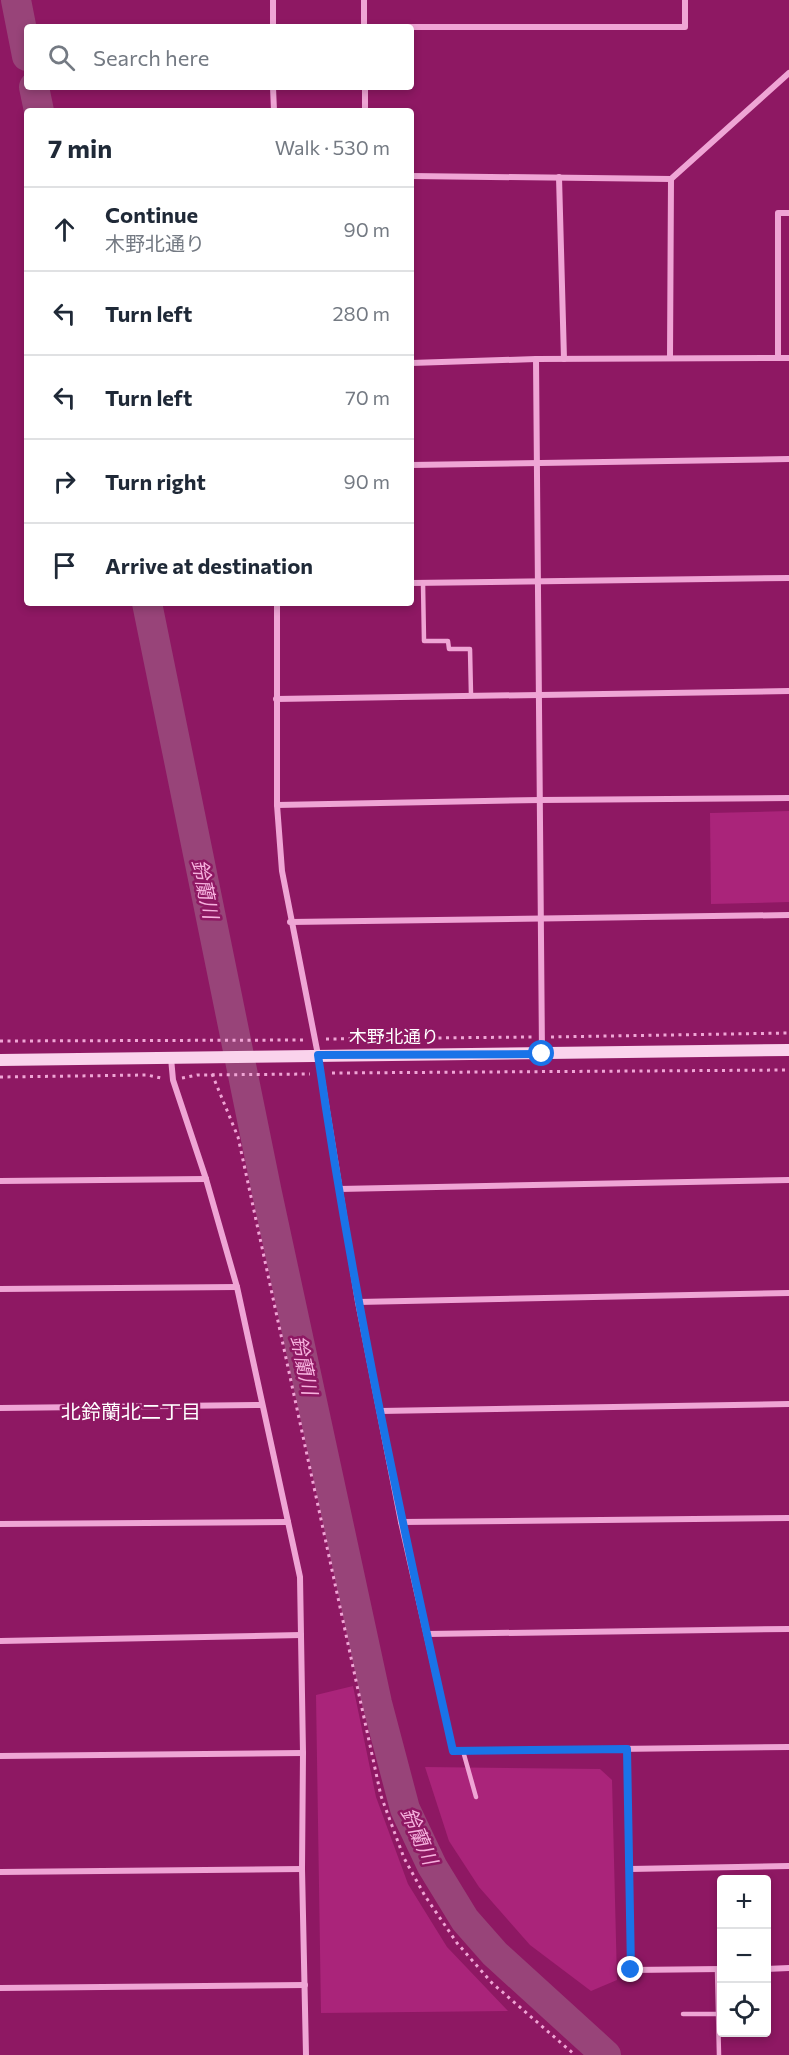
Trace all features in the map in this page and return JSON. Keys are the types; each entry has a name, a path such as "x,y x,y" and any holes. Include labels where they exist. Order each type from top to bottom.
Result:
{"street":[{"path":"273,0 273,24"},
{"path":"364,0 364,24"},
{"path":"414,27 685,27 685,0"},
{"path":"414,176 671,179 789,73"},
{"path":"273,90 274,108"},
{"path":"365,90 365,108"},
{"path":"559,177 564,359"},
{"path":"670,358 671,179"},
{"path":"778,358 778,213 789,213"},
{"path":"414,363 564,359 789,358"},
{"path":"536,360 542,1054"},
{"path":"414,465 789,459"},
{"path":"414,583 789,578"},
{"path":"276,606 278,805 282,871 290,922 318,1055 358,1302 401,1522 453,1751 789,1747"},
{"path":"276,699 789,691"},
{"path":"278,805 789,798"},
{"path":"290,922 789,915"},
{"name":"木野北通り","path":"0,1060 789,1050"},
{"path":"171,1058 173,1080 206,1179 237,1287 300,1576 306,2055"},
{"path":"0,1180 206,1179"},
{"path":"339,1189 789,1180"},
{"path":"0,1289 237,1287"},
{"path":"358,1302 789,1293"},
{"path":"380,1411 789,1404"},
{"path":"0,1408 261,1405"},
{"path":"401,1522 789,1518"},
{"path":"0,1524 288,1521"},
{"path":"427,1634 789,1629"},
{"path":"0,1641 301,1635"},
{"path":"627,1749 631,1970 717,1969"},
{"path":"0,1756 303,1753"},
{"path":"630,1869 789,1866"},
{"path":"0,1872 302,1869"},
{"path":"771,1969 789,1968"},
{"path":"0,1988 305,1985"}],"lane":[{"path":"423,583 424,641 448,641 449,649 470,649 471,695"},
{"path":"463,1751 476,1797"},
{"path":"683,2014 717,2014"},
{"path":"718,2037 718,2055"}],"path":[{"path":"0,1041 271,1041"},
{"path":"0,1077 147,1076 173,1080 212,1074 789,1070"},
{"path":"212,1074 238,1137 381,1796 404,1858 425,1896 457,1943 492,1983 575,2055"}],"shaded area":[{"path":"789,811 789,902 711,904 710,813"},
{"path":"353,1686 376,1797 408,1884 447,1947 508,2011 321,2013 316,1695"},
{"path":"425,1767 600,1769 612,1780 617,1980 591,1991 530,1945 479,1887 449,1841"}],"waterway":[{"name":"鈴蘭川","path":"16,0 24,41"},
{"name":"鈴蘭川","path":"35,90 38,108"},
{"name":"鈴蘭川","path":"148,606 267,1193 377,1703 405,1809 432,1866 465,1920 495,1954 606,2055"}],"district":[{"name":"北鈴蘭北二丁目","path":"131,1412"}],"route":[{"path":"542,1054 318,1055 358,1302 401,1522 453,1751 627,1749 631,1970"}]}
